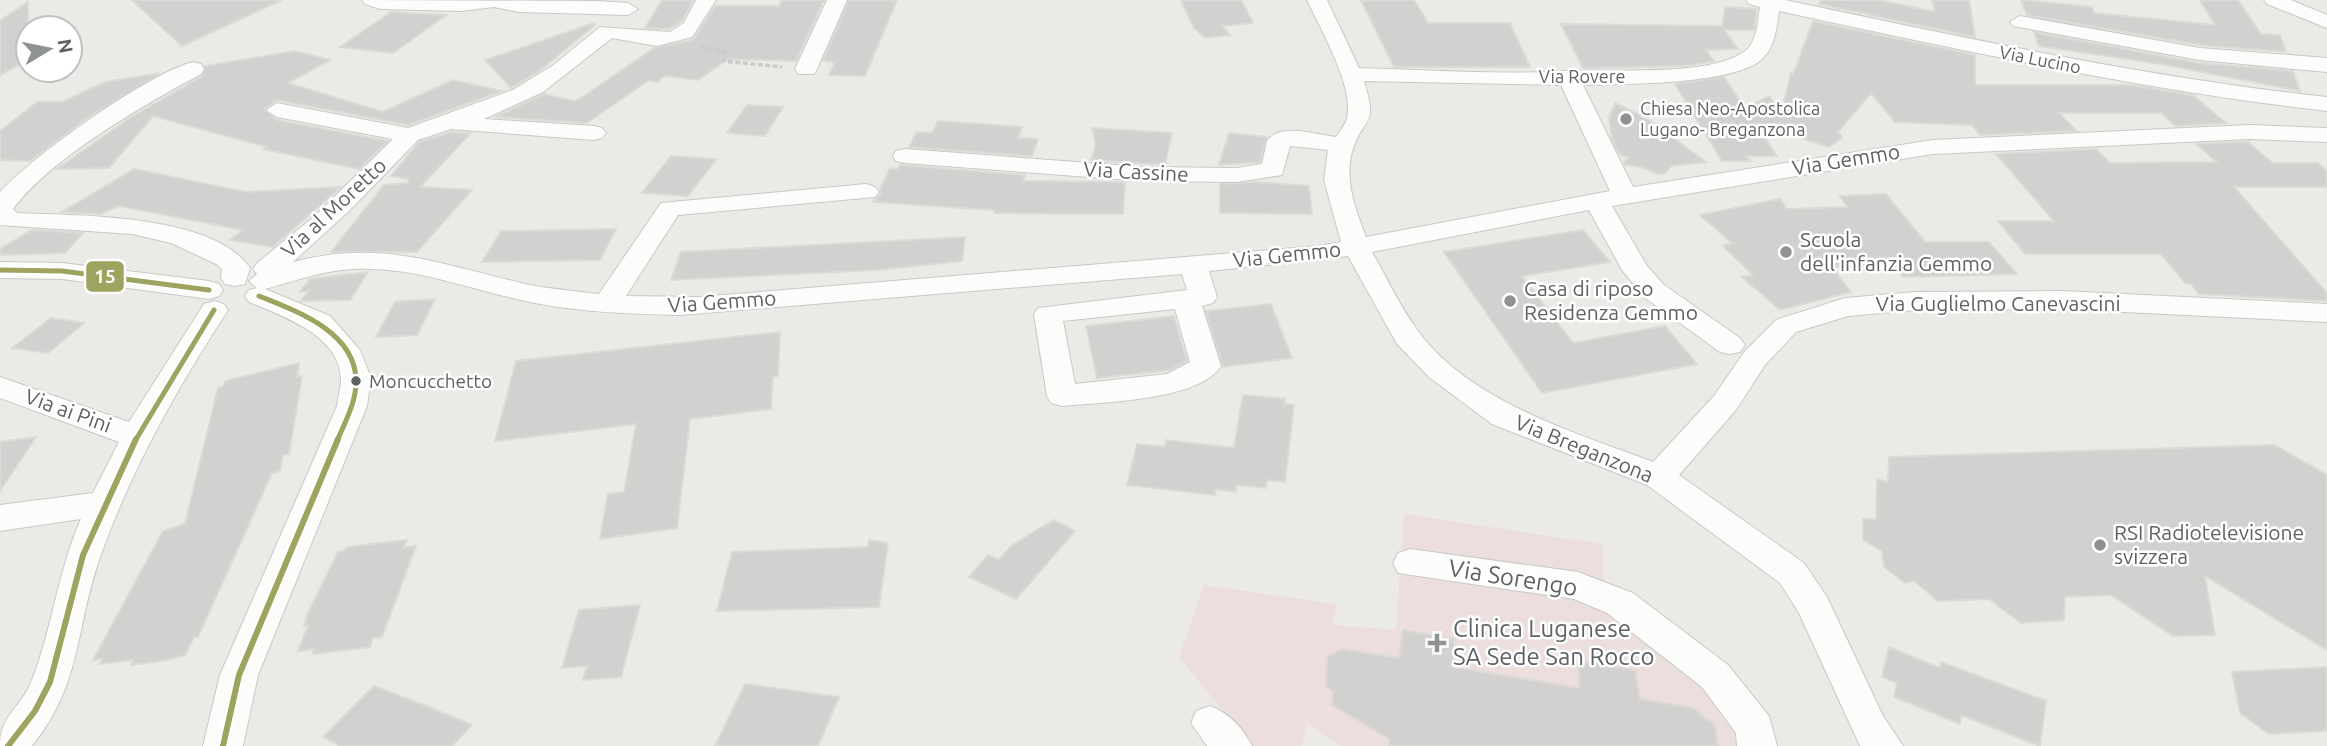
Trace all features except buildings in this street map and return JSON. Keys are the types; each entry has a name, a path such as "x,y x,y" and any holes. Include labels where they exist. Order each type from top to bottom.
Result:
{"street":[{"path":"372,0 380,3 461,5 494,0 521,6 633,5"},
{"path":"607,31 659,39 674,38 687,32 706,0"},
{"path":"806,69 837,0"},
{"name":"Via Breganzona","path":"1317,0 1351,74 1359,101 1359,118 1343,145 1336,180 1357,248 1408,337 1439,370 1474,397 1515,421 1658,477 1792,573 1814,607 1869,728 1883,746"},
{"path":"2274,0 2327,22"},
{"name":"Via Rovere","path":"1351,74 1568,77 1695,74 1740,65 1755,55 1768,25 1763,2"},
{"name":"Via Lucino","path":"1763,2 2064,65 2218,92 2327,104"},
{"name":"Via al Moretto","path":"253,283 332,216 410,135 506,103 542,84 571,64 633,5"},
{"path":"2020,22 2200,54 2327,65"},
{"path":"193,69 101,121 41,169 7,199 0,210 10,220 106,222 156,230 188,240 230,260 253,283 320,322 349,357 356,388 352,406 239,675 223,746"},
{"path":"1568,77 1625,196"},
{"name":"Via Gemmo","path":"2298,102 2319,135"},
{"name":"Via al Moretto","path":"277,110 410,135"},
{"path":"442,123 594,133"},
{"name":"Via Gemmo","path":"253,283 306,265 380,260 445,270 537,295 636,307 699,306 1357,248 1625,196 1933,146 2249,132 2319,135"},
{"name":"Via Cassine","path":"905,156 1143,174 1237,175 1273,170 1279,141 1286,138 1343,145"},
{"path":"0,173 41,169"},
{"path":"607,303 670,208 866,192"},
{"path":"1598,203 1636,270 1654,290 1730,345"},
{"path":"1186,299 1206,366 1173,383 1062,396 1048,314 1203,297 1193,264"},
{"path":"0,270 62,271 212,300 233,308 253,283"},
{"path":"8,746 43,699 59,653 78,567 103,504 135,436 212,300"},
{"name":"Via Guglielmo Canevascini","path":"1658,477 1725,403 1755,358 1786,326 1845,307 1916,301 2062,300 2327,313"},
{"name":"Via ai Pini","path":"0,387 135,436"},
{"path":"0,518 103,504"},
{"name":"Via Sorengo","path":"1410,563 1578,586 1620,603 1715,676 1755,728 1757,746"}],"path":[{"path":"659,39 725,52 724,61 806,69"}],"shaded area":[{"name":"Clinica Luganese SA Sede San Rocco","path":"1404,514 1602,544 1603,582 1667,624 1746,746 1341,746 1307,723 1301,746 1252,746 1179,657 1204,585 1336,604 1332,625 1396,630"}],"transit line":[{"name":"15","path":"0,270 62,271 209,290"},
{"name":"15","path":"223,746 239,675 352,406 356,381 345,347 333,335 305,316 259,296"},
{"name":"15","path":"8,746 43,699 50,682 77,573 110,491 159,398 214,310"}],"place":[{"name":"Chiesa Neo-Apostolica Lugano- Breganzona","path":"1626,119"},
{"name":"Scuola dell'infanzia Gemmo","path":"1786,252"},
{"name":"Casa di riposo Residenza Gemmo","path":"1510,301"},
{"name":"Moncucchetto","path":"356,381"},
{"name":"RSI Radiotelevisione svizzera","path":"2100,545"},
{"name":"Clinica Luganese SA Sede San Rocco","path":"1437,643"}]}
